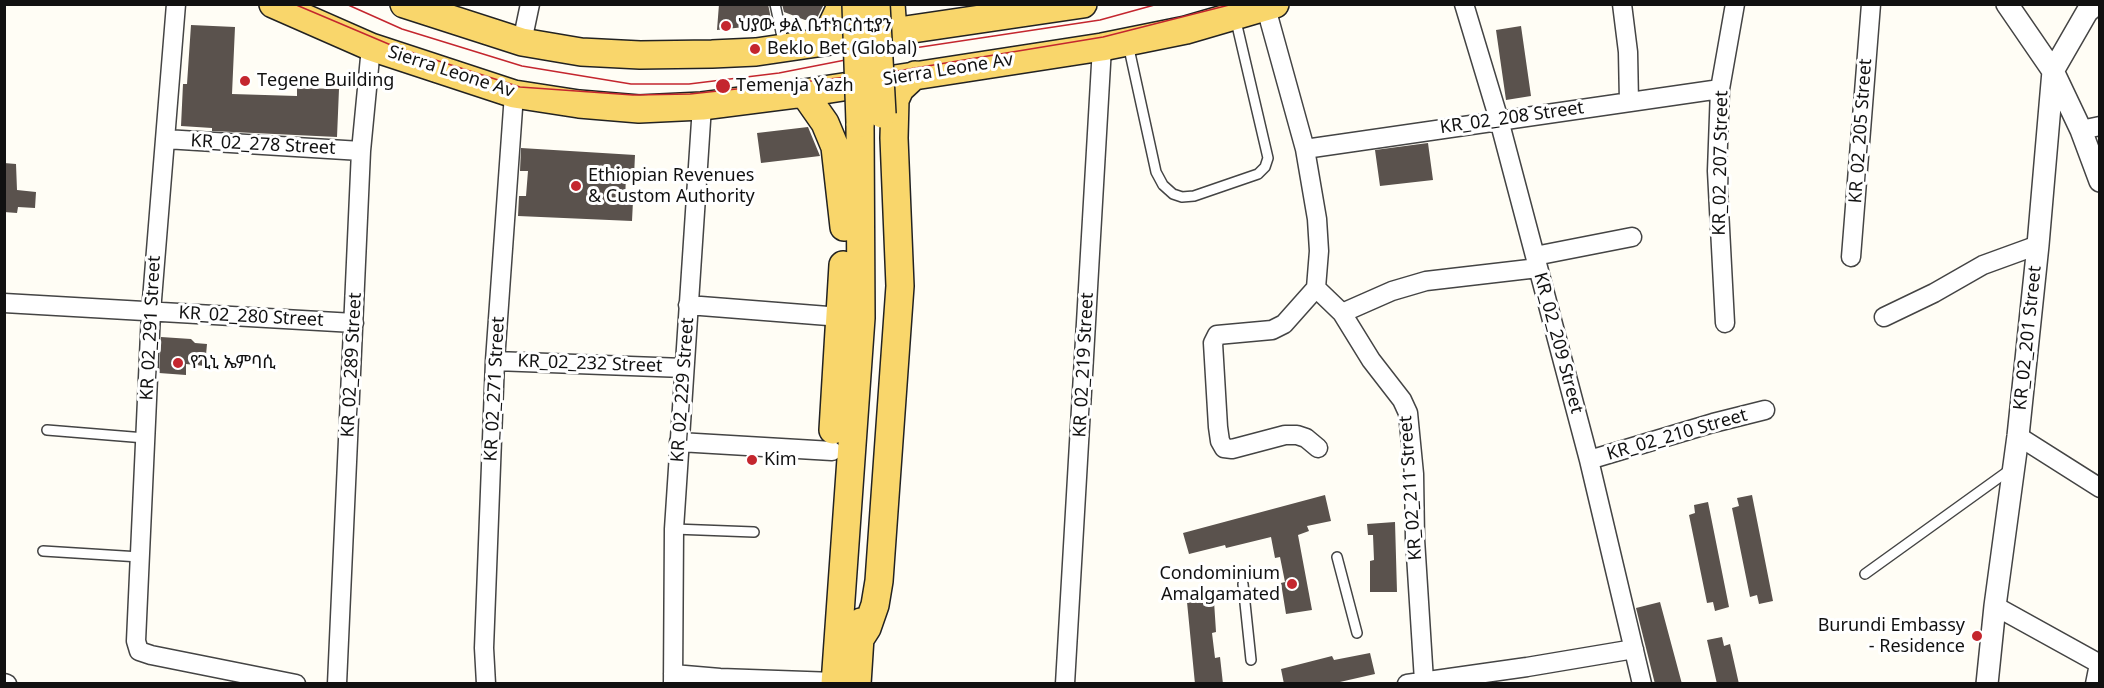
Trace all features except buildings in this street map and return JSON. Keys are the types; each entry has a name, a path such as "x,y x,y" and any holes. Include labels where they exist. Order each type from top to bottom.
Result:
{"main road":[{"name":"Sierra Leone Av","path":"273,4 370,46 514,94 579,104 639,109 702,106 804,93 1115,45 1186,30 1271,6"},
{"path":"819,42 832,25 842,4"},
{"path":"856,4 888,259 860,639"},
{"path":"842,683 839,618 861,318 876,4"},
{"path":"891,4 893,32"},
{"path":"413,6 522,42 581,52 640,55 712,54 784,47 1083,4"},
{"path":"842,683 860,639 867,628 875,605 879,580 900,286 894,138 895,100 900,89 915,75"},
{"path":"804,93 825,123 835,147 841,191 844,240 841,317 825,561 831,603 839,618"}],"street":[{"name":"KR_02_291 Street","path":"176,4 151,312 136,641 139,651 296,684"},
{"path":"522,42 530,4"},
{"name":"KR_02_209 Street","path":"1464,4 1499,120 1589,460 1642,684"},
{"path":"1622,4 1628,52 1629,102"},
{"name":"KR_02_207 Street","path":"1725,323 1717,171 1720,89 1735,4"},
{"name":"KR_02_205 Street","path":"1851,257 1870,4"},
{"path":"2007,4 2090,128 2100,181"},
{"path":"1271,6 1305,149 1317,219 1319,251 1316,288 1284,324 1272,330 1217,335 1213,343 1218,427 1220,441 1224,448 1232,449 1285,435 1306,438 1318,448"},
{"name":"KR_02_201 Street","path":"1987,684 2018,436 2053,71 2094,11"},
{"name":"KR_02_219 Street","path":"1065,684 1115,45"},
{"name":"KR_02_289 Street","path":"337,684 361,151 370,46"},
{"name":"KR_02_208 Street","path":"1305,149 1720,89"},
{"name":"KR_02_271 Street","path":"486,684 484,648 495,361 514,94"},
{"name":"KR_02_229 Street","path":"673,679 674,529 702,106"},
{"name":"KR_02_278 Street","path":"165,140 361,151"},
{"path":"1342,313 1392,291 1426,281 1537,262 1632,237"},
{"path":"1884,317 1934,293 1983,265 2038,245"},
{"name":"KR_02_211 Street","path":"1316,288 1342,313 1371,360 1402,400 1407,413 1414,474 1415,682"},
{"name":"KR_02_280 Street","path":"4,303 354,324"},
{"path":"688,305 841,317"},
{"name":"KR_02_232 Street","path":"495,361 684,368"},
{"name":"KR_02_210 Street","path":"1589,460 1765,410"},
{"path":"2018,436 2099,486"},
{"path":"679,442 832,452"},
{"path":"1995,606 2099,664 2095,684"},
{"path":"1415,682 1528,675 1634,649"},
{"path":"673,679 720,678 842,683"}],"lane":[{"path":"775,4 784,47"},
{"path":"1115,45 1156,172 1163,185 1173,194 1182,197 1194,196 1258,174 1268,158 1235,16"},
{"path":"47,430 145,438"},
{"path":"1865,574 2013,467"},
{"path":"674,529 754,532"},
{"path":"43,551 140,557"},
{"path":"1337,556 1357,633"},
{"path":"1244,584 1251,660"}],"tram line":[{"path":"294,4 398,48 520,87 633,95 690,94 885,73 1103,37 1233,4"},
{"path":"346,4 402,29 522,66 631,84 689,84 779,73 881,53 1100,20 1158,4"}],"place":[{"name":"ህያው ቃል ቤተክርስቲያን","path":"726,26"},
{"name":"Beklo Bet (Global)","path":"755,49"},
{"name":"Tegene Building","path":"245,81"},
{"name":"Temenja Yazh","path":"723,86"},
{"name":"Ethiopian Revenues & Custom Authority","path":"576,186"},
{"name":"የጊኒ ኤምባሲ","path":"178,363"},
{"name":"Kim","path":"752,460"},
{"name":"Condominium Amalgamated","path":"1292,584"},
{"name":"Burundi Embassy - Residence","path":"1977,636"}]}
